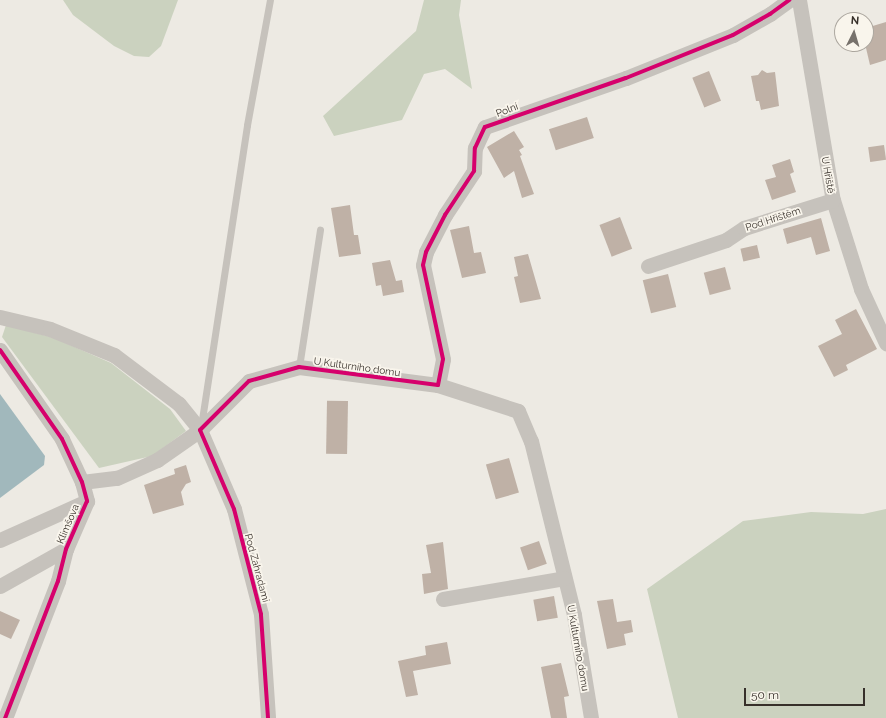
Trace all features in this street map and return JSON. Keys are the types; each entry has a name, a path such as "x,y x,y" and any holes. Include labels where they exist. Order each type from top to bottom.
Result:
{"street":[{"name":"Polní","path":"438,385 444,359 423,265 426,252 445,215 474,171 475,148 484,127 626,78 733,35 770,14 789,0"},
{"name":"U Hřiště","path":"799,0 833,200 861,289 886,343"},
{"name":"Pod Hřištěm","path":"648,266 726,240 744,228 833,200"},
{"name":"Pod Zahradami","path":"0,317 50,330 114,355 180,404 200,430 234,509 261,614 268,718"},
{"name":"Klimšova","path":"0,350 62,439 82,482 86,501 66,549 58,581 5,718"},
{"name":"U Kulturního domu","path":"82,482 116,478 150,463 200,430 249,381 299,367 438,385 518,411 531,441 574,615 590,718"},
{"name":"Klimšova","path":"0,540 86,501"},
{"name":"Klimšova","path":"0,586 66,549"},
{"path":"443,599 564,578"}],"lane":[{"path":"200,430 244,140 270,0"},
{"path":"299,367 320,230"}],"green space":[{"path":"63,0 178,0 161,46 149,57 134,56 114,46 73,15"},
{"path":"424,0 461,0 459,15 472,89 445,69 424,74 402,120 334,136 323,116 416,31"},
{"path":"6,325 54,338 111,363 170,409 186,431 152,456 99,468 2,337"},
{"path":"886,509 886,718 678,718 647,589 743,521 811,512 863,514"}],"water":[{"path":"0,394 45,456 44,465 0,498"}],"building":[{"path":"886,22 886,60 870,65 867,52 874,52 874,26"},
{"path":"762,70 767,73 775,72 779,106 761,110 759,101 756,101 751,76 758,75"},
{"path":"709,71 721,101 704,107 692,78"},
{"path":"587,117 594,138 556,150 549,129"},
{"path":"514,131 524,147 519,150 522,155 520,156 534,194 522,198 514,171 504,178 487,147"},
{"path":"884,145 886,160 870,162 868,147"},
{"path":"790,159 794,172 790,174 796,192 772,200 765,180 776,177 772,165"},
{"path":"350,205 354,235 358,235 361,254 339,257 331,208"},
{"path":"620,217 632,249 612,257 599,225"},
{"path":"821,218 830,251 816,255 811,237 787,244 783,229"},
{"path":"469,226 474,253 481,252 486,273 462,278 450,230"},
{"path":"757,245 760,258 743,261 740,249"},
{"path":"528,254 541,299 520,303 514,277 518,276 514,257"},
{"path":"390,260 396,281 402,280 404,292 383,296 381,285 376,286 372,263"},
{"path":"725,267 731,289 710,295 704,273"},
{"path":"668,274 676,307 651,313 643,280"},
{"path":"856,309 877,349 846,365 848,370 834,377 818,346 842,334 835,320"},
{"path":"327,401 348,401 347,454 326,454"},
{"path":"509,458 519,493 496,499 486,465"},
{"path":"186,465 191,482 186,484 181,492 184,505 153,514 144,485 175,474 174,469"},
{"path":"539,541 547,564 528,570 520,548"},
{"path":"443,542 448,589 424,594 422,574 431,573 426,545"},
{"path":"554,596 558,618 537,621 533,600"},
{"path":"613,599 617,622 631,620 633,632 624,634 626,645 607,649 597,601"},
{"path":"0,611 20,620 11,639 0,634"},
{"path":"447,642 451,664 413,671 418,695 406,697 398,661 426,655 425,646"},
{"path":"561,663 569,696 564,697 567,718 551,718 541,667"}],"cycle path":[{"path":"268,718 261,614 234,509 200,430 249,381 299,367 438,385 443,359 423,265 426,252 445,215 474,171 475,148 485,127 626,78 733,35 770,14 789,0"},
{"path":"0,350 62,439 82,482 87,501 66,549 58,581 5,718"}]}
